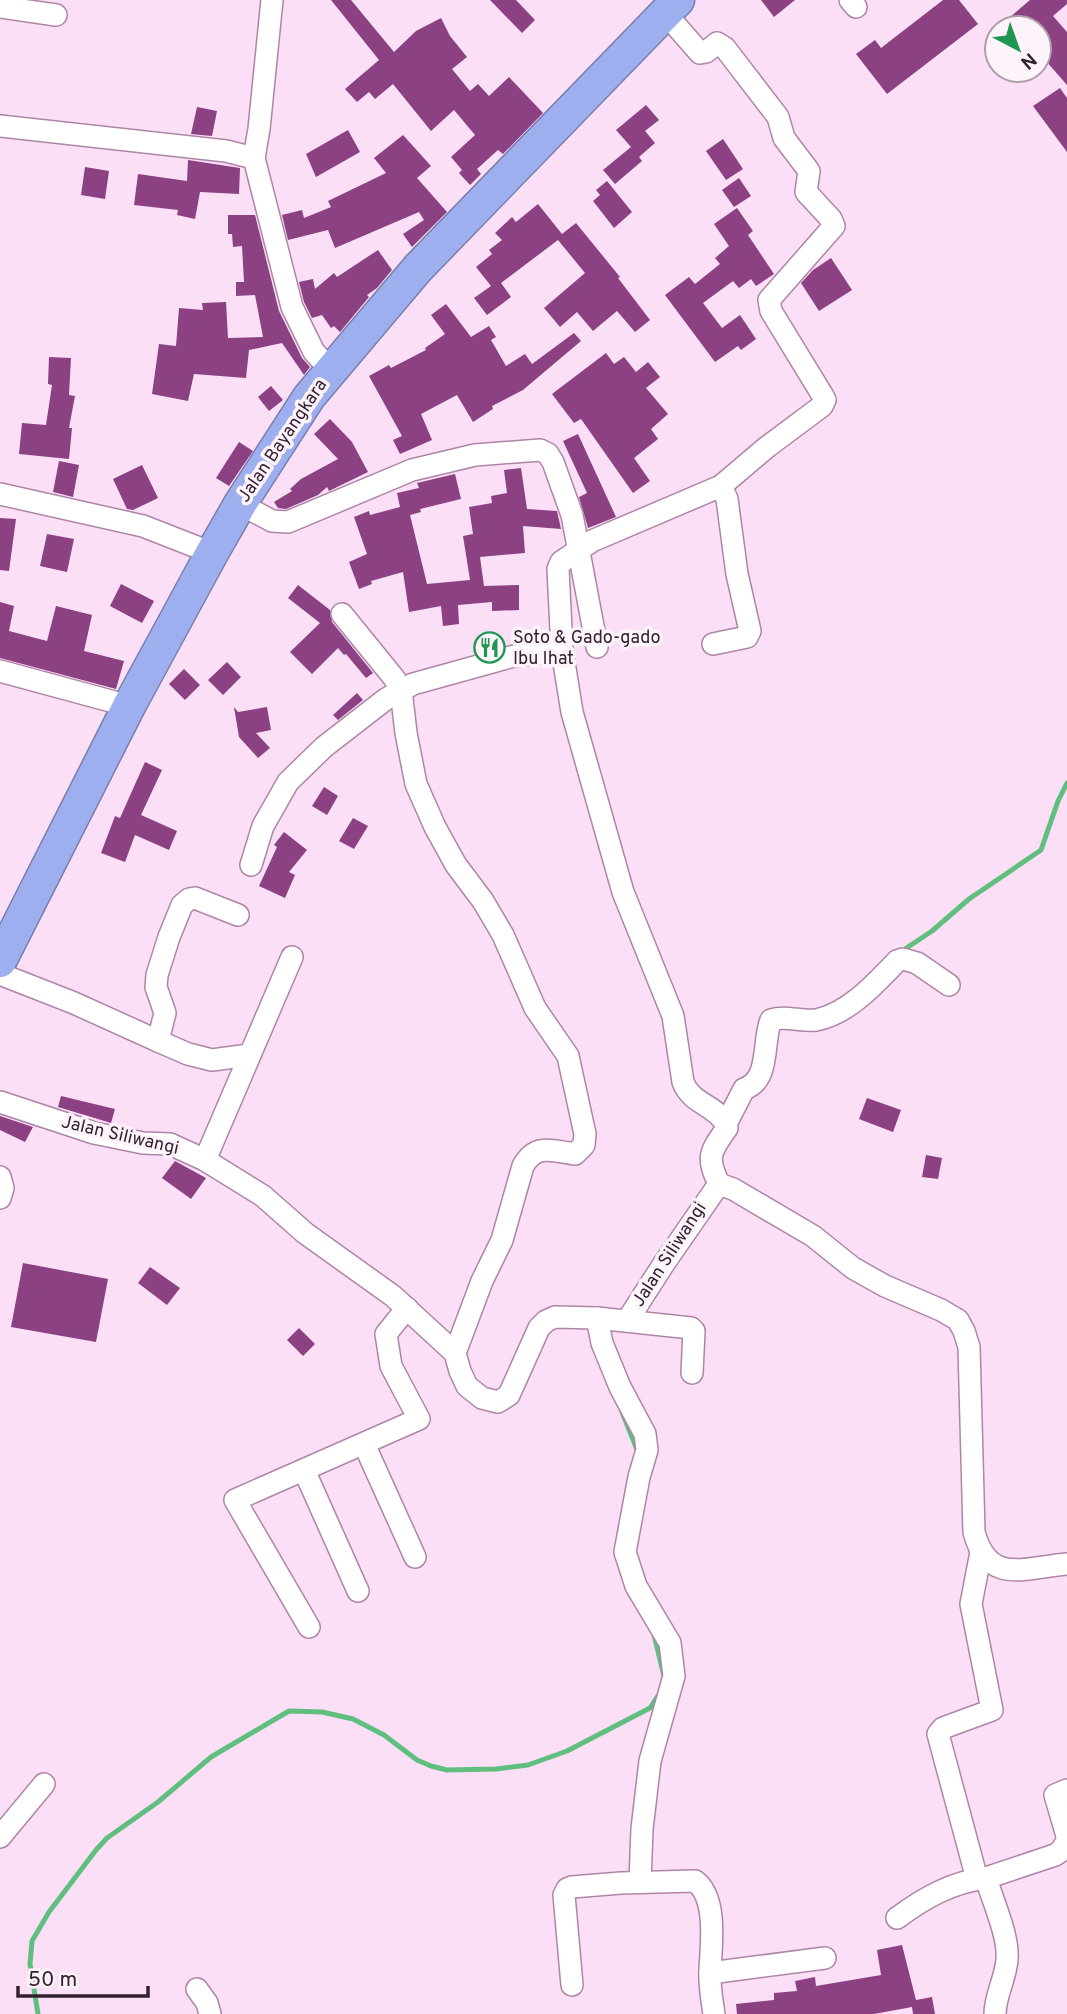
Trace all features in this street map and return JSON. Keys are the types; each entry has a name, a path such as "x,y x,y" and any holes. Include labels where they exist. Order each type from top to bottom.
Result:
{"highway":[{"name":"Jalan Bayangkara","path":"0,961 129,706 212,553 309,397 449,235 671,6"}],"street":[{"path":"272,0 254,158 292,307 314,352 331,370"},
{"path":"671,6 700,53 706,52 717,43 725,48 781,121 784,138 809,171 806,192 831,219 834,226 769,300 771,311 823,396 824,403 721,486 579,548 561,562 558,569 562,650 572,712 623,892 673,1016 685,1087 690,1096 721,1115 726,1124"},
{"path":"0,7 55,15"},
{"path":"0,127 226,151 254,158"},
{"path":"240,504 272,521 288,522 412,470 475,456 540,450 548,454 553,462 572,515 597,647"},
{"path":"713,644 747,637 750,631 737,574 727,499 721,486"},
{"path":"0,494 143,526 212,553"},
{"path":"342,614 394,678 401,691 416,783 456,866 483,901 503,935 535,1008 568,1056 585,1133 584,1145 575,1154 542,1149 529,1156 523,1166 502,1240 482,1281 455,1353"},
{"path":"251,865 263,826 288,782 324,747 386,699 412,684 514,656 562,650"},
{"path":"0,671 129,706"},
{"path":"158,1041 164,1013 156,987 157,975 182,905 195,898 239,915"},
{"path":"205,1160 292,957"},
{"path":"949,985 917,963 900,959 864,993 830,1015 815,1020 773,1019 769,1024 754,1083 744,1089 726,1124 727,1128 711,1154 711,1168 722,1185 813,1236 853,1268 958,1320 969,1347 974,1532 981,1552 985,1559 999,1569 1067,1564"},
{"path":"0,974 74,1003 188,1054 212,1060 249,1055"},
{"name":"Jalan Siliwangi","path":"0,1102 94,1133 144,1143 170,1144 205,1160 263,1196 305,1233 393,1296 455,1353 467,1386 482,1398 498,1402 509,1395 539,1328 546,1321 555,1317 627,1321 663,1265 722,1185"},
{"path":"0,1177 3,1188 0,1198"},
{"path":"309,1628 235,1500 419,1419 391,1366 386,1334 407,1308"},
{"path":"597,1318 602,1343 620,1387 645,1434 647,1450 639,1477 625,1552 636,1586 670,1643 674,1663 674,1676 650,1761 642,1829 640,1882"},
{"path":"627,1321 691,1328 694,1331 692,1373"},
{"path":"364,1444 415,1557"},
{"path":"304,1470 358,1591"},
{"path":"981,1552 971,1604 992,1710 943,1728 938,1734 982,1878 1007,1948 1007,1962 995,2014"},
{"path":"0,1837 44,1784"},
{"path":"897,1918 931,1894 1061,1851 1067,1839 1055,1795 1067,1790"},
{"path":"572,1985 565,1891 572,1886 695,1881 702,1887 713,1932 710,1973 713,2014"},
{"path":"710,1973 825,1958"},
{"path":"197,1989 207,2003 210,2014"}],"building":[{"path":"331,0 351,0 394,52 416,31 441,18 450,36 467,57 452,69 470,91 478,84 489,96 509,77 543,113 503,154 498,150 477,169 481,174 470,185 459,173 462,170 451,157 475,135 454,110 431,131 393,84 375,99 369,92 357,102 345,89 379,60"},
{"path":"490,0 516,0 535,20 522,33"},
{"path":"761,0 795,0 774,17"},
{"path":"943,0 959,0 978,24 887,94 856,54 875,40 881,48"},
{"path":"1030,0 1067,0 1067,4 1053,16 1014,14"},
{"path":"1053,16 1067,32 1067,85 1053,69"},
{"path":"1060,88 1067,98 1067,152 1033,106"},
{"path":"646,105 659,120 645,131 655,143 639,157 642,161 615,184 603,170 631,147 616,130"},
{"path":"197,107 217,111 212,136 191,134"},
{"path":"348,130 360,152 316,177 306,154"},
{"path":"403,135 431,166 417,178 447,212 412,247 403,234 424,220 419,212 335,248 328,230 288,240 282,215 302,210 304,218 331,207 328,201 386,173 374,158"},
{"path":"723,139 743,169 726,180 706,151"},
{"path":"188,160 240,168 239,194 200,192 195,219 177,215 178,210 134,205 138,174 187,181"},
{"path":"85,167 109,171 105,199 81,195"},
{"path":"739,178 751,196 734,207 722,190"},
{"path":"607,181 632,212 614,228 593,201 600,195 596,190"},
{"path":"538,204 562,234 576,223 620,277 618,278 650,320 635,332 617,311 593,331 577,312 560,327 544,308 585,273 558,240 501,283 511,297 487,315 474,298 491,286 476,267 492,254 489,250 502,240 495,233 512,217 516,222"},
{"path":"737,208 753,231 748,235 774,274 756,286 751,279 739,288 733,281 703,303 722,328 740,315 756,339 741,350 738,346 715,362 665,295 689,277 695,284 720,264 715,258 729,246 714,224"},
{"path":"228,215 255,215 279,311 302,358 310,367 304,375 282,343 249,350 246,378 194,374 188,401 152,394 159,344 176,346 179,308 203,310 202,303 226,302 228,338 263,337 255,295 236,296 236,282 244,282 242,246 233,247 232,234 228,234"},
{"path":"378,250 392,270 377,288 367,295 369,297 340,332 334,326 331,328 322,315 312,318 299,282 313,279 315,289 334,273 337,277"},
{"path":"831,258 852,290 819,311 801,283 813,270"},
{"path":"446,304 471,337 489,326 496,337 491,340 506,366 525,354 532,364 574,333 581,341 523,390 492,406 493,409 473,422 457,395 421,414 432,440 400,454 393,440 402,436 369,376 426,350 425,348 445,334 431,315"},
{"path":"606,353 614,364 624,357 636,372 648,362 660,377 646,388 668,414 651,429 658,439 634,458 650,481 633,493 581,419 574,423 552,394"},
{"path":"49,357 71,358 69,395 75,396 69,428 72,428 69,459 19,454 22,423 46,425 52,385 48,384"},
{"path":"271,386 283,400 269,411 258,397"},
{"path":"330,419 352,442 368,472 329,491 327,487 318,495 286,509 278,508 274,502 292,491 290,489 301,479 338,459 314,434"},
{"path":"578,434 616,517 588,528 579,497 587,493 563,441"},
{"path":"239,442 253,451 229,486 216,478"},
{"path":"59,461 79,465 73,497 53,492"},
{"path":"142,465 158,498 133,510 127,509 113,479"},
{"path":"521,468 527,509 557,511 561,529 523,526 525,553 480,557 484,586 519,585 519,610 492,611 492,602 458,605 459,624 443,626 441,606 409,612 403,572 371,581 372,584 359,589 349,562 367,554 354,517 369,511 370,515 400,507 397,493 419,488 417,483 455,474 461,499 420,509 421,512 410,515 427,584 470,580 463,536 473,534 469,507 492,503 491,496 507,493 504,470"},
{"path":"0,518 16,519 9,571 0,570"},
{"path":"47,534 74,539 67,572 40,566"},
{"path":"121,584 154,601 142,623 110,606"},
{"path":"298,585 330,610 332,622 373,673 366,678 338,648 312,674 290,652 320,623 288,598"},
{"path":"0,602 14,606 9,631 47,641 56,606 92,615 84,651 124,661 116,689 0,658"},
{"path":"227,662 241,677 223,695 208,680"},
{"path":"184,669 200,685 185,700 169,684"},
{"path":"357,693 363,700 338,720 333,715"},
{"path":"234,707 238,712 267,707 271,730 256,733 270,748 258,758 239,737"},
{"path":"145,762 162,770 141,815 177,831 169,850 135,835 125,862 101,853 115,816 120,818"},
{"path":"324,787 338,796 327,815 312,806"},
{"path":"353,818 368,826 354,849 339,841"},
{"path":"284,832 307,850 289,872 295,875 285,898 259,886 277,847 274,845"},
{"path":"61,1096 115,1109 111,1123 58,1107"},
{"path":"867,1098 901,1110 893,1132 859,1119"},
{"path":"0,1116 33,1127 25,1142 0,1130"},
{"path":"926,1155 942,1158 938,1179 922,1177"},
{"path":"175,1161 206,1178 191,1199 162,1178"},
{"path":"23,1263 108,1279 96,1342 11,1327"},
{"path":"150,1267 180,1288 167,1305 138,1283"},
{"path":"299,1328 315,1344 303,1356 287,1340"},
{"path":"902,1945 916,2000 932,1997 935,2014 913,2014 912,2007 874,2014 737,2014 736,2004 774,2000 774,1993 797,1991 795,1981 815,1977 816,1986 881,1975 877,1950"}],"waterway":[{"path":"902,951 932,931 969,899 1041,850 1067,783"},
{"path":"622,1412 638,1452"},
{"path":"654,1635 664,1676"},
{"path":"38,2014 30,1964 32,1941 49,1912 96,1850 107,1838 158,1802 211,1757 289,1711 322,1712 353,1719 384,1735 417,1760 431,1766 447,1770 496,1769 528,1765 567,1751 650,1708 661,1691"}],"place":[{"name":"Soto & Gado-gado Ibu Ihat","path":"490,648"}]}
